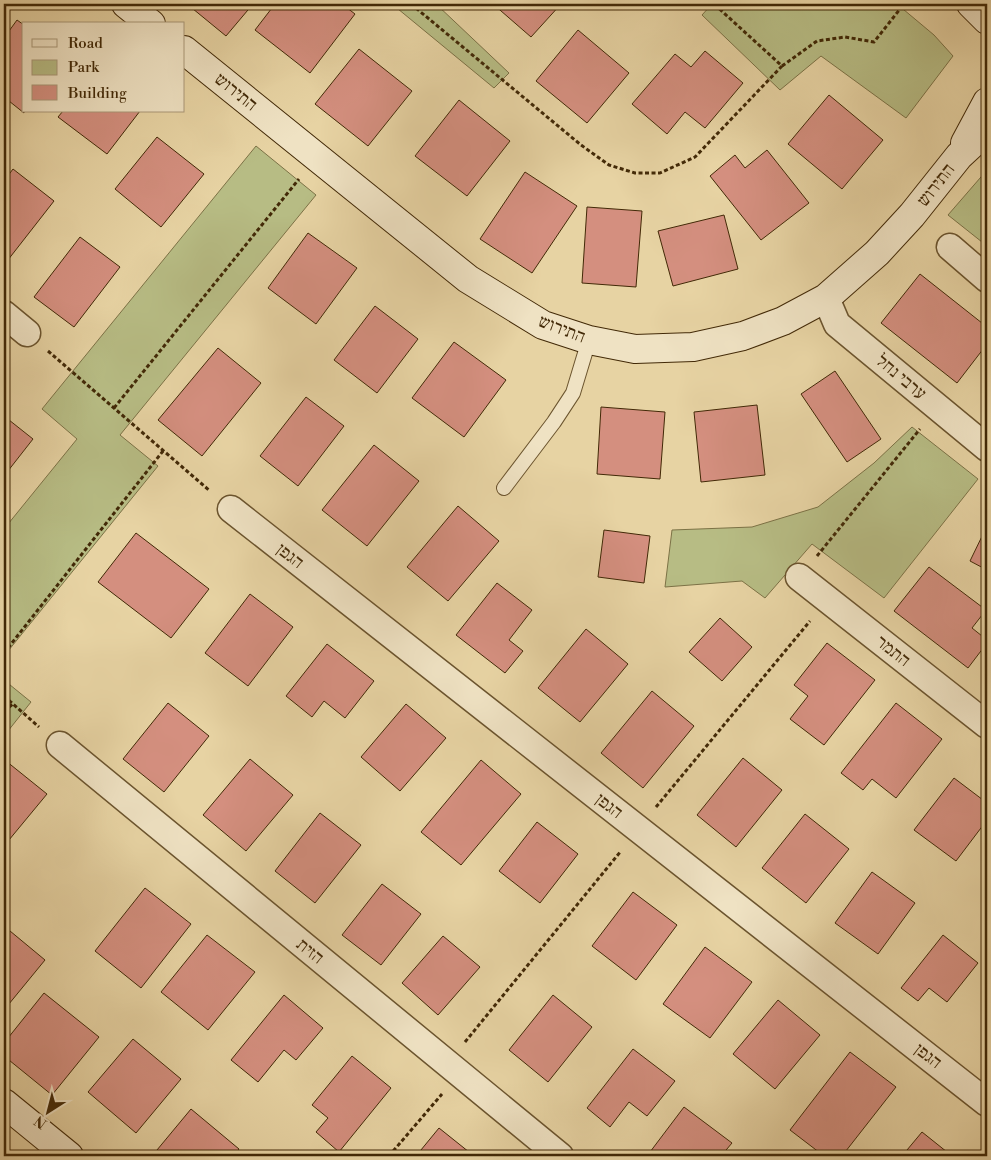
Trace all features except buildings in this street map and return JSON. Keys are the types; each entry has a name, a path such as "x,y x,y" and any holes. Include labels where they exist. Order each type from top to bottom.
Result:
{"street":[{"path":"126,4 148,22"},
{"path":"971,4 987,20"},
{"name":"התירוש","path":"185,51 468,280 543,325 589,340 635,349 693,348 743,336 783,322 826,298 882,247 912,215 959,156 987,130"},
{"name":"התירוש","path":"959,156 987,102"},
{"path":"950,247 987,278"},
{"name":"ערבי נחל","path":"826,298 837,324 987,448"},
{"path":"4,314 27,333"},
{"name":"הגפן","path":"231,509 987,1102"},
{"name":"התמר","path":"799,577 987,724"},
{"name":"הזית","path":"60,745 560,1156"},
{"path":"4,1103 69,1156"}],"lane":[{"path":"504,488 554,422 573,393 589,340"}],"path":[{"path":"411,4 581,146 609,165 635,173 660,173 695,157 782,66 817,42 845,37 874,42 904,4"},
{"path":"714,4 782,66"},
{"path":"114,408 316,157"},
{"path":"27,333 231,509"},
{"path":"799,577 938,408"},
{"path":"4,653 163,451"},
{"path":"389,1156 453,1068 638,829 828,600"},
{"path":"4,696 60,745"},
{"path":"4,711 13,704"}],"green space":[{"path":"392,4 436,4 509,73 494,88"},
{"path":"712,4 897,4 934,35 953,56 906,118 821,56 780,90 702,15"},
{"path":"256,146 316,195 120,435 158,466 4,656 4,529 77,439 42,409"},
{"path":"987,170 987,246 948,215"},
{"path":"912,427 978,479 884,598 812,544 765,598 742,581 665,587 672,530 752,527 818,507 874,463"},
{"path":"4,680 31,702 4,736"}]}
